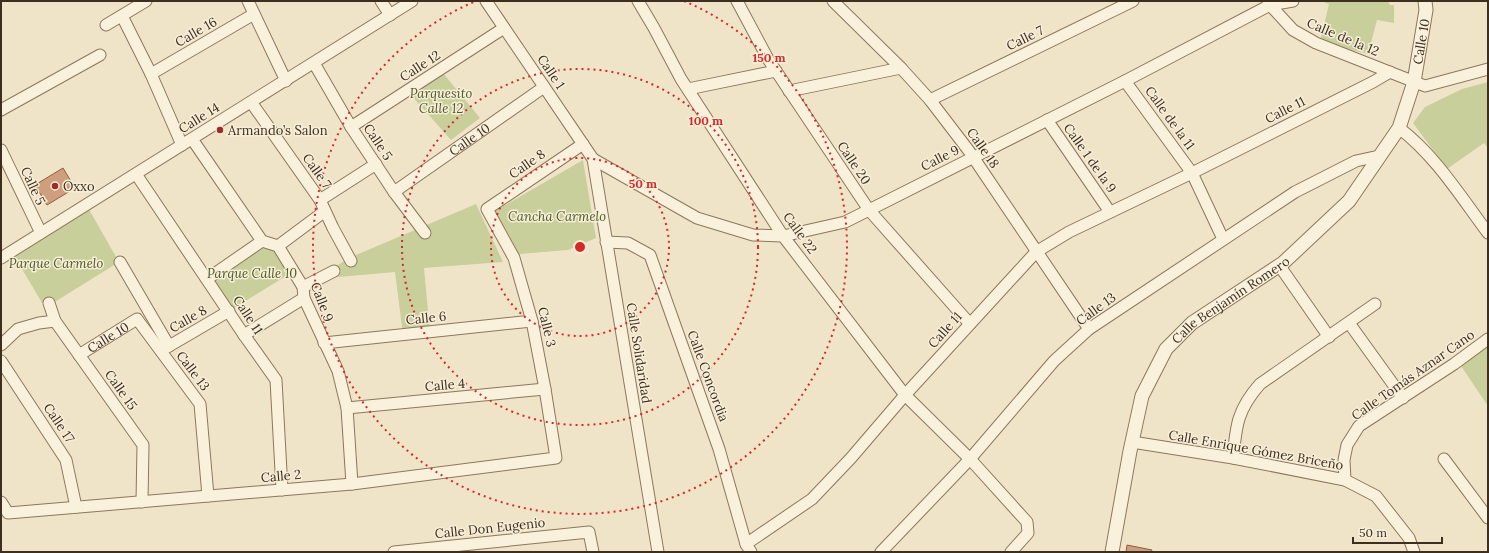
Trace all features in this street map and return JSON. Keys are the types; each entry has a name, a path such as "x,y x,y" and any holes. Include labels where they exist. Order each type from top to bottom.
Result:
{"street":[{"path":"106,25 146,1"},
{"path":"248,1 286,81"},
{"name":"Calle 14","path":"1,258 314,63 386,6 412,1"},
{"name":"Calle 1","path":"486,1 593,159"},
{"name":"Calle 22","path":"638,1 681,79 783,236 905,395 970,459 1027,522 1028,533 1010,552"},
{"name":"Calle 20","path":"737,1 776,72 869,210 970,324"},
{"name":"Calle 18","path":"833,1 901,68 930,100 973,157 1089,329"},
{"name":"Calle 7","path":"930,100 1133,1"},
{"name":"Calle 9","path":"593,159 697,218 753,235 783,236 845,222 1125,81 1269,3 1293,1"},
{"name":"Calle 10","path":"1414,82 1426,10 1425,1"},
{"name":"Calle de la 12","path":"1269,3 1294,30 1316,43 1414,82"},
{"name":"Calle 16","path":"151,74 254,14"},
{"path":"122,16 151,74 182,145"},
{"name":"Calle 12","path":"351,127 504,28"},
{"path":"1,110 100,55"},
{"name":"Calle 5","path":"314,63 351,127 394,192 425,233"},
{"path":"789,91 901,68"},
{"path":"1414,82 1425,86 1488,69"},
{"path":"688,89 776,72"},
{"name":"Calle 11","path":"748,548 812,499 851,458 905,395 1036,252 1069,232 1192,173 1390,72"},
{"name":"Calle de la 11","path":"1125,81 1192,173"},
{"name":"Calle Benjamín Romero","path":"1112,552 1142,396 1166,349 1192,323 1278,266 1349,201 1399,128 1414,82"},
{"name":"Calle 10","path":"394,192 544,87"},
{"name":"Calle 7","path":"251,102 320,200 351,261"},
{"name":"Calle 1 de la 9","path":"1047,120 1110,212"},
{"path":"1399,128 1412,138 1431,158 1488,233"},
{"path":"192,139 262,241 278,246 325,211"},
{"name":"Calle 8","path":"487,208 583,144"},
{"name":"Calle 5","path":"1,150 41,234"},
{"name":"Calle 13","path":"881,552 970,459 1054,361 1089,329 1296,192 1356,161 1379,156"},
{"name":"Calle Solidaridad","path":"593,159 658,552"},
{"path":"320,200 376,164"},
{"path":"1192,173 1223,239"},
{"name":"Calle 11","path":"136,174 276,380 282,490"},
{"name":"Calle 3","path":"487,208 514,258 532,321 556,458"},
{"path":"207,279 262,241"},
{"name":"Calle Concordia","path":"606,242 628,243 650,255 720,450 748,548"},
{"name":"Calle 9","path":"278,246 303,292 324,343 338,371 348,408 352,484"},
{"name":"Calle 13","path":"120,262 165,349 200,404 208,496"},
{"path":"1278,266 1329,337"},
{"path":"244,335 334,271"},
{"name":"Calle 15","path":"49,303 55,321 143,445 142,502"},
{"path":"1233,458 1236,428 1241,411 1250,396 1260,384 1375,304"},
{"name":"Calle 8","path":"165,349 229,311"},
{"name":"Calle 10","path":"79,355 137,319"},
{"name":"Calle 13","path":"137,319 165,349"},
{"path":"1,345 18,330 39,322 55,321"},
{"name":"Calle 6","path":"324,343 532,321"},
{"path":"1349,323 1403,398"},
{"name":"Calle Tomás Aznar Cano","path":"1345,480 1344,460 1347,445 1359,426 1454,364 1488,339"},
{"name":"Calle 17","path":"1,361 66,460 76,507"},
{"name":"Calle 4","path":"348,408 545,389"},
{"name":"Calle Enrique Gómez Briceño","path":"1132,442 1233,458 1345,480 1376,496 1409,538 1414,552"},
{"name":"Calle 2","path":"1,502 8,513 352,484 556,458"},
{"path":"1444,459 1488,518"},
{"name":"Calle Don Eugenio","path":"394,552 589,532 593,552"}],"green space":[{"path":"1325,1 1388,1 1390,5 1394,5 1394,23 1377,20 1368,54 1320,42 1329,4 1325,3"},
{"name":"Parquesito Calle 12","path":"443,73 480,118 451,140 410,94"},
{"path":"1488,82 1488,148 1484,143 1447,169 1413,123 1425,107 1462,89"},
{"name":"Cancha Carmelo","path":"583,160 596,238 568,250 519,254 495,211"},
{"path":"476,204 503,262 424,268 430,332 403,335 395,272 316,279 349,258"},
{"name":"Parque Carmelo","path":"87,206 119,262 45,308 12,252"},
{"name":"Parque Calle 10","path":"268,239 291,273 229,311 207,279"},
{"path":"1488,343 1488,406 1459,363"}],"building":[{"name":"Oxxo","path":"63,168 75,188 47,205 35,185"},
{"path":"1127,545 1152,550 1151,552 1126,552"}],"place":[{"name":"Armando’s Salon","path":"220,130"},
{"name":"Oxxo","path":"55,186"}]}
